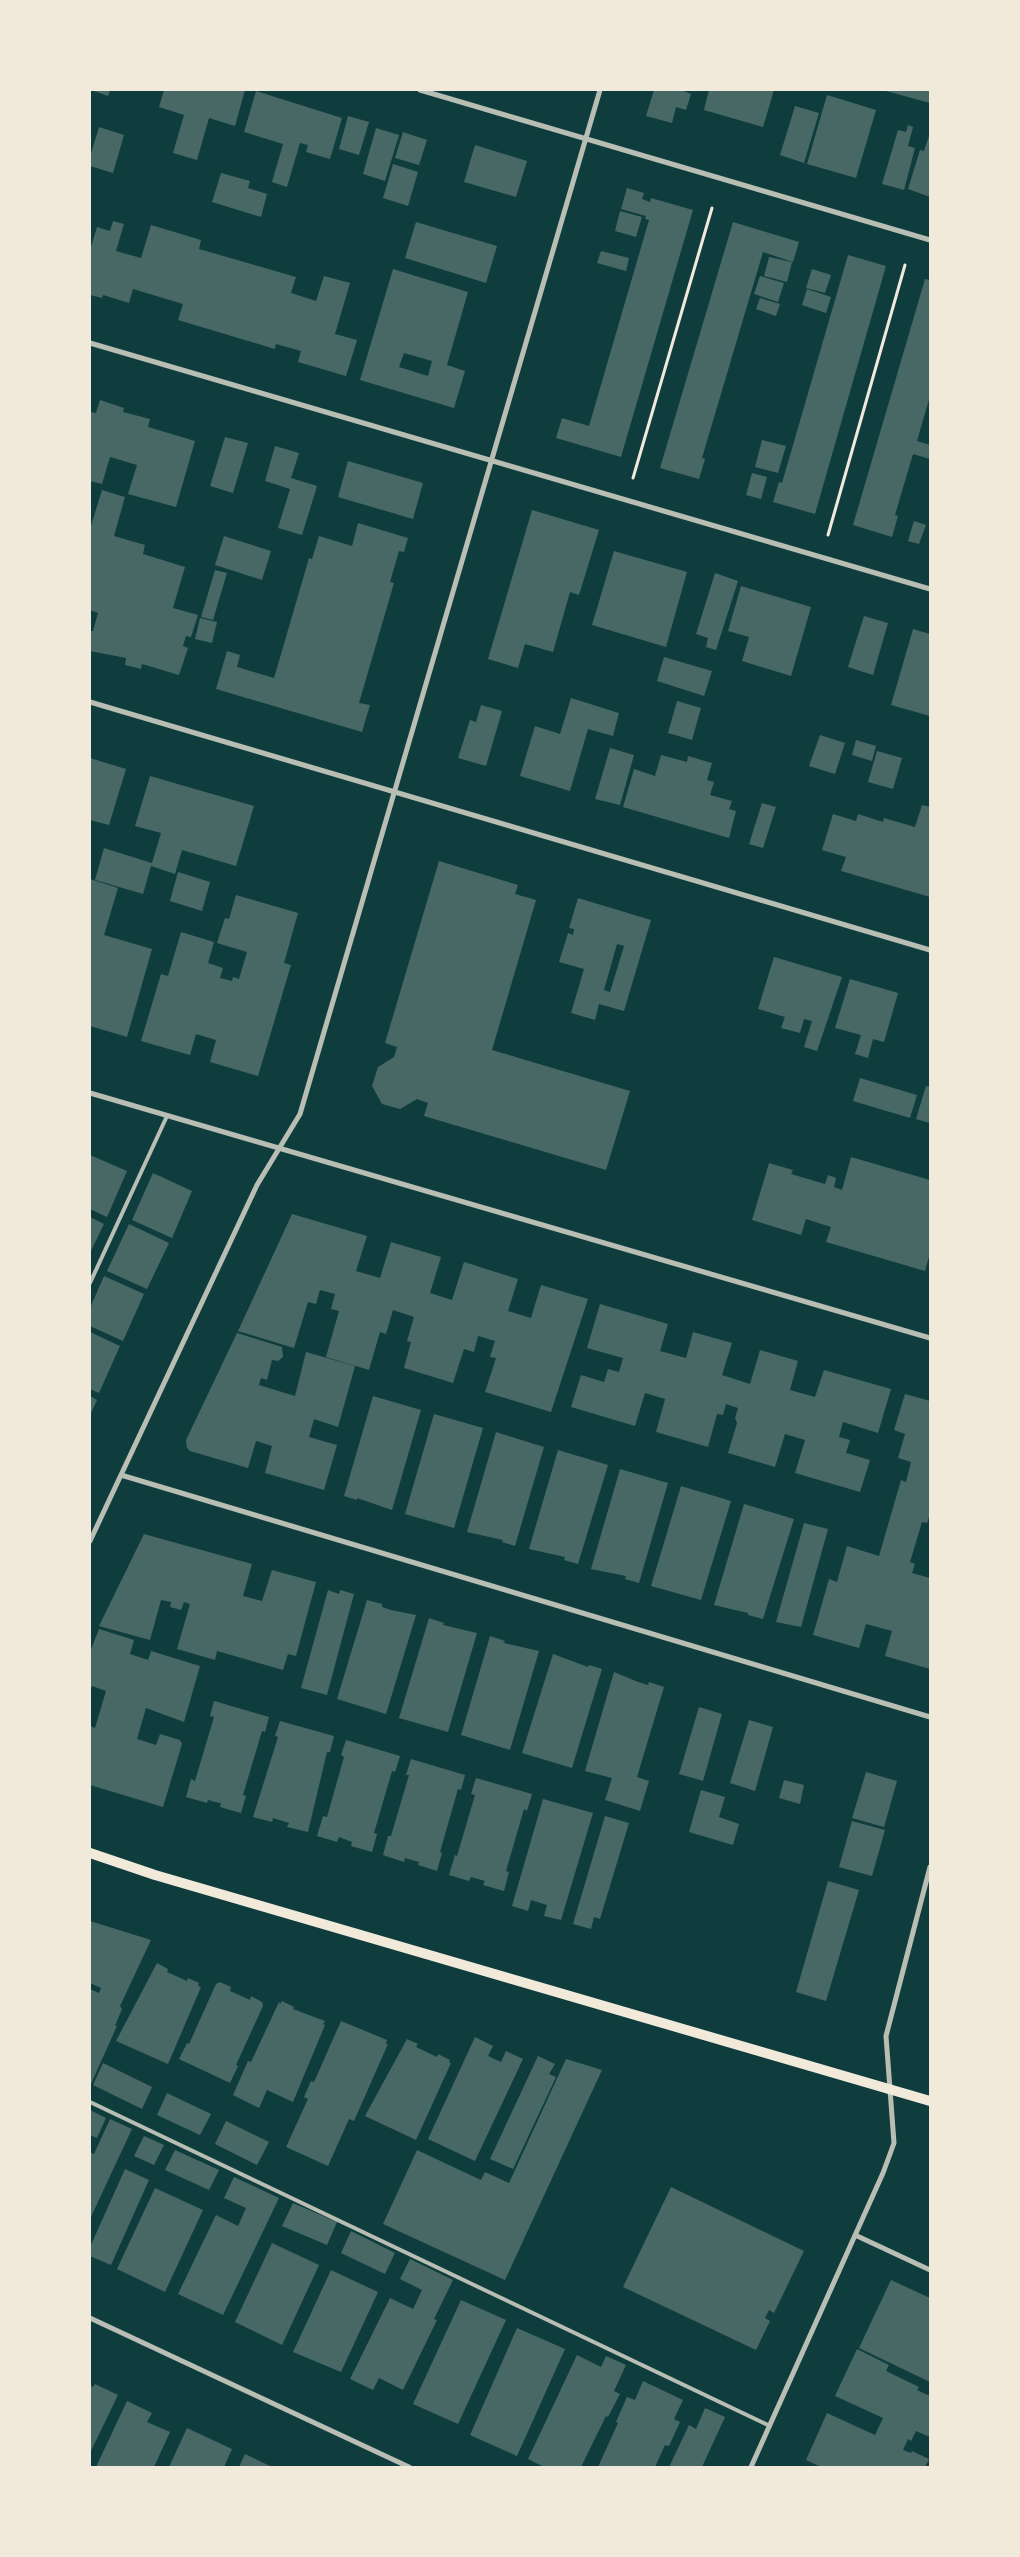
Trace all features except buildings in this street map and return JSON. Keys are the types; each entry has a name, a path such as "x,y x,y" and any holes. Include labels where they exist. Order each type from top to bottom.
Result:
{"main road":[{"path":"90,1853 165,1878 930,2101"}],"street":[{"path":"420,90 930,240"},
{"path":"90,1541 257,1186 300,1114 600,90"},
{"path":"90,343 930,589"},
{"path":"90,702 930,950"},
{"path":"90,1093 930,1338"},
{"path":"121,1475 930,1717"},
{"path":"751,2467 855,2235 894,2142 892,2089 886,2036 930,1867"},
{"path":"855,2235 930,2270"},
{"path":"90,2318 409,2467"}],"lane":[{"path":"90,1283 167,1116"},
{"path":"90,2102 770,2426"}],"path":[{"path":"634,478 712,208"},
{"path":"828,535 905,265"}]}
